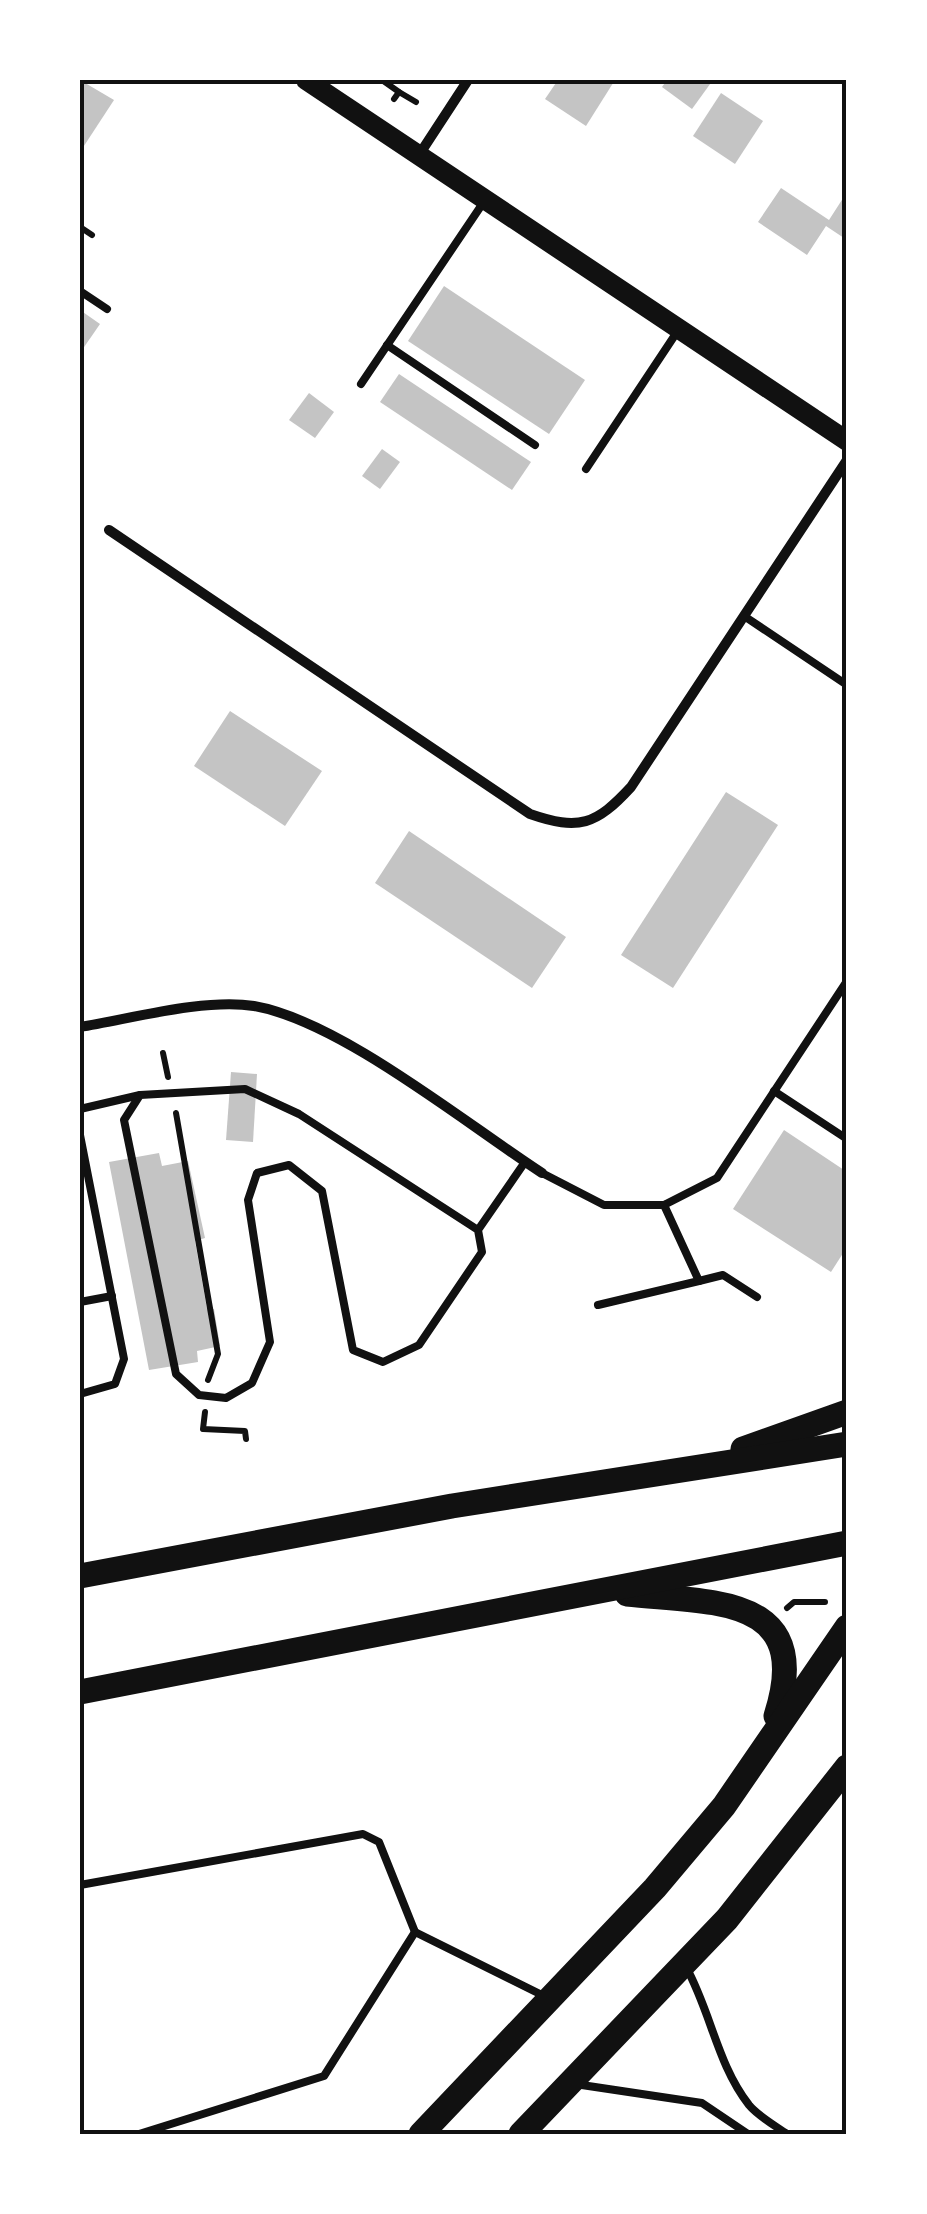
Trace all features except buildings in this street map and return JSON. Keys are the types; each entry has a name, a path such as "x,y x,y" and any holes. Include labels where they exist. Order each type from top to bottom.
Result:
{"main road":[{"path":"306,80 846,438"},
{"path":"686,1470 847,1412"},
{"path":"80,1576 452,1506 847,1444"},
{"path":"80,1692 847,1543"},
{"path":"597,1592 738,1605 766,1623 785,1652 786,1685 767,1743"},
{"path":"422,2134 655,1888 724,1806 847,1628"},
{"path":"521,2134 684,1965 804,1826 847,1767"}],"street":[{"path":"419,156 468,80"},
{"path":"109,530 530,814 567,827 606,814 631,787 847,460"},
{"path":"80,1028 183,1010 252,1006 319,1026 542,1173"}],"lane":[{"path":"361,384 486,200"},
{"path":"80,291 107,309"},
{"path":"586,469 679,329"},
{"path":"386,346 535,445"},
{"path":"744,616 847,685"},
{"path":"542,1173 604,1205 664,1206 717,1178 847,980"},
{"path":"80,1110 140,1095 244,1089 299,1114 478,1230"},
{"path":"774,1092 847,1139"},
{"path":"140,1095 124,1120 176,1374 198,1396 226,1398 252,1384 270,1342 248,1200 258,1173 289,1164 322,1191 353,1350 383,1362 419,1345 482,1252 478,1230 525,1162"},
{"path":"80,1134 124,1369 108,1388 80,1394"},
{"path":"664,1206 699,1281"},
{"path":"598,1305 723,1275 756,1297"},
{"path":"80,1302 112,1296"},
{"path":"80,1884 363,1834 379,1842 415,1932 548,1998"},
{"path":"138,2134 324,2076 415,1932"},
{"path":"684,1965 705,2002 719,2055 750,2107 786,2134"},
{"path":"571,2083 702,2103 748,2134"}],"path":[{"path":"382,80 416,102"},
{"path":"394,100 399,92"},
{"path":"80,227 92,235"},
{"path":"163,1054 218,1354 203,1429 244,1431 246,1438"},
{"path":"778,1614 794,1602 825,1602"}]}
